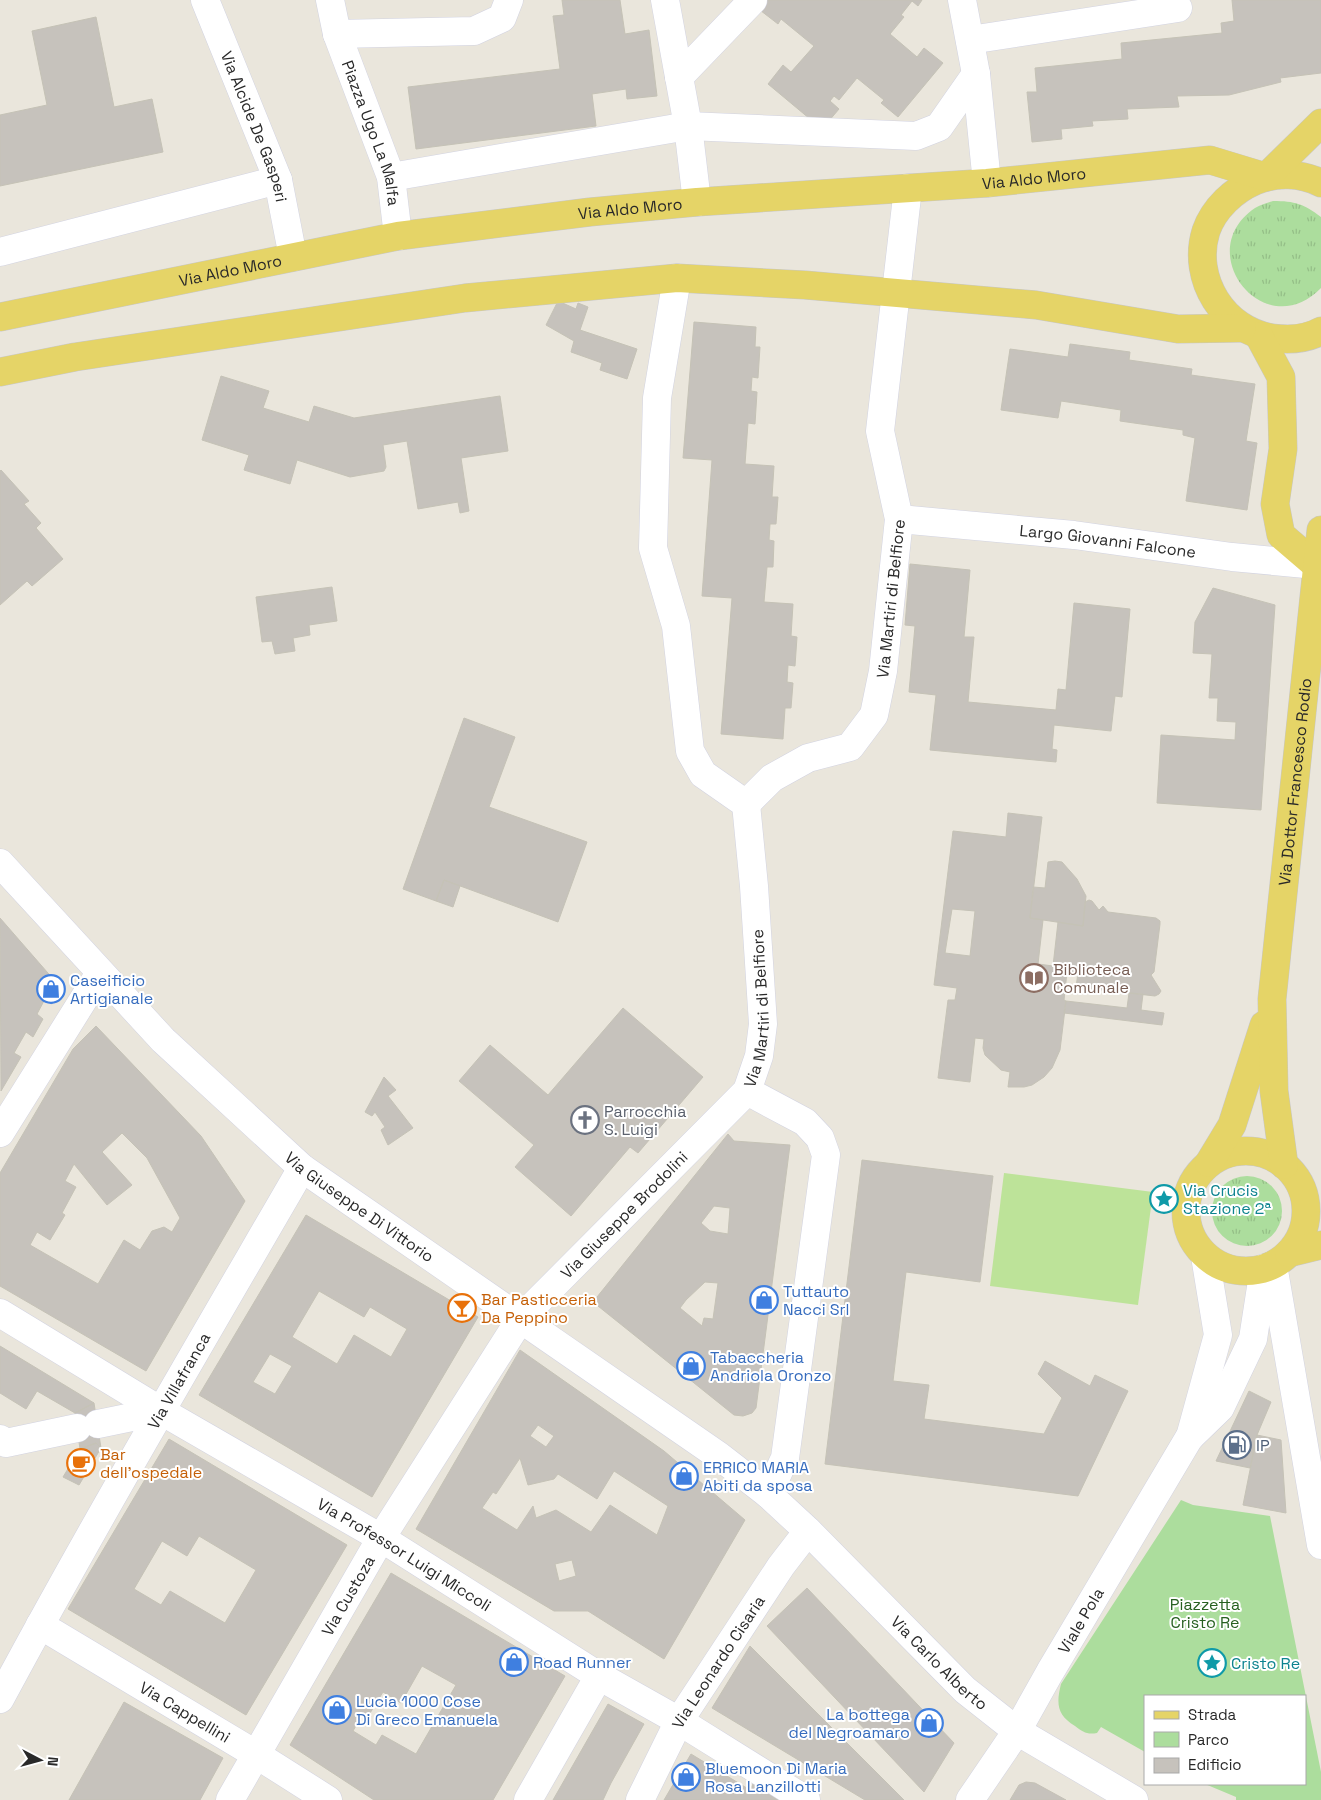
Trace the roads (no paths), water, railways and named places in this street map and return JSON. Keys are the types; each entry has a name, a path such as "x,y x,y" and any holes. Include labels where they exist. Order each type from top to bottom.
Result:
{"main road":[{"path":"1266,177 1321,123"},
{"name":"Via Aldo Moro","path":"0,317 398,236 590,212 697,202 987,183 1210,160 1266,177"},
{"path":"1316,565 1281,535 1275,504 1282,449 1282,377 1250,332 1221,310 1207,286 1202,258 1206,231 1220,206 1240,188 1266,177 1290,174 1313,179 1321,183"},
{"path":"0,372 76,357 465,298 677,278 805,285 1036,305 1178,329 1250,332 1287,340 1315,335 1321,331"},
{"name":"Via Dottor Francesco Rodio","path":"1290,1171 1274,1091 1272,999 1321,530"},
{"name":"Via Dottor Francesco Rodio","path":"1209,1163 1232,1126 1272,999"},
{"path":"1321,1197 1266,1154 1247,1151 1227,1154 1209,1163 1195,1178 1187,1198 1186,1219 1192,1239 1205,1256 1218,1265 1233,1270 1249,1272 1321,1245"},
{"path":"1275,1262 1300,1236 1306,1216 1304,1196 1290,1171"}],"street":[{"name":"Via Alcide De Gasperi","path":"206,0 278,180 293,257"},
{"name":"Piazza Ugo La Malfa","path":"330,0 337,34 391,177 398,236"},
{"path":"337,34 474,31 502,18 509,0"},
{"path":"665,0 688,126 697,202"},
{"path":"679,77 753,0"},
{"path":"962,0 976,74 987,183"},
{"path":"970,40 1178,8"},
{"path":"391,177 688,126 916,136 939,126 976,74"},
{"path":"0,252 278,180"},
{"name":"Via Martiri di Belfiore","path":"768,1494 785,1458 826,1155 820,1138 805,1122 747,1091 759,1056 763,1024 754,886 746,804 772,778 808,758 850,747 874,715 883,671 899,519 880,431 908,188"},
{"path":"677,278 657,398 653,548 676,626 690,752 703,774 746,804"},
{"name":"Largo Giovanni Falcone","path":"899,519 1074,535 1232,557 1316,565"},
{"name":"Via Giuseppe Di Vittorio","path":"0,863 163,1040 302,1168 521,1318 718,1456 768,1494"},
{"path":"0,1133 100,973"},
{"name":"Via Giuseppe Brodolini","path":"521,1318 747,1091"},
{"name":"Via Villafranca","path":"0,1699 40,1624 161,1411 302,1168"},
{"name":"Viale Pola","path":"1190,1438 1218,1335 1205,1256"},
{"path":"1275,1262 1321,1545"},
{"name":"Viale Pola","path":"970,1800 1017,1731 1050,1672 1190,1438 1220,1408 1253,1339 1275,1262"},
{"name":"Via Professor Luigi Miccoli","path":"0,1313 161,1411 381,1538 599,1676 679,1720 806,1800"},
{"name":"Via Custoza","path":"230,1800 381,1538 521,1318"},
{"path":"2,1442 161,1411"},
{"name":"Via Carlo Alberto","path":"768,1494 808,1531 965,1690 1017,1731 1134,1800"},
{"name":"Via Leonardo Cisaria","path":"640,1800 679,1720 781,1566 808,1531"},
{"name":"Via Cappellini","path":"40,1624 328,1800"},
{"path":"528,1800 599,1676"}],"place":[{"name":"Biblioteca Comunale","path":"1034,978"},
{"name":"Caseificio Artigianale","path":"51,989"},
{"name":"Parrocchia S. Luigi","path":"585,1120"},
{"name":"Via Crucis Stazione 2ª","path":"1164,1199"},
{"name":"Tuttauto Nacci Srl","path":"764,1300"},
{"name":"Bar Pasticceria Da Peppino","path":"462,1308"},
{"name":"Tabaccheria Andriola Oronzo","path":"691,1366"},
{"name":"IP","path":"1237,1445"},
{"name":"Bar dell'ospedale","path":"81,1463"},
{"name":"ERRICO MARIA Abiti da sposa","path":"684,1476"},
{"name":"Road Runner","path":"514,1662"},
{"name":"Cristo Re","path":"1212,1663"},
{"name":"Lucia 1000 Cose Di Greco Emanuela","path":"337,1710"},
{"name":"La bottega del Negroamaro","path":"929,1723"},
{"name":"Bluemoon Di Maria Rosa Lanzillotti","path":"686,1777"}],"park label":[{"name":"Piazzetta Cristo Re","path":"1205,1613"}]}
